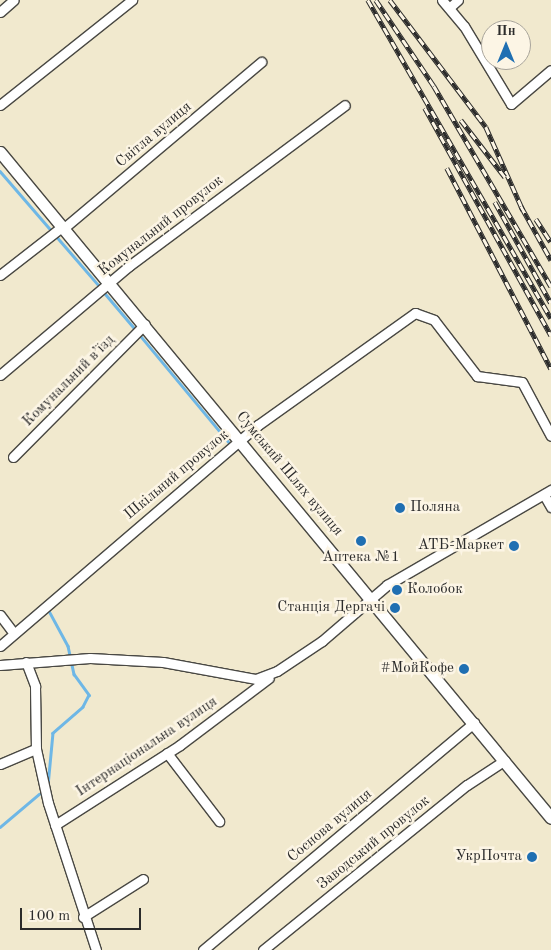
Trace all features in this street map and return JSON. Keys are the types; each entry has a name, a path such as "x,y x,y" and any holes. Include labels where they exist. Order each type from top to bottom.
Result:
{"main road":[{"name":"Сумський Шлях вулиця","path":"0,152 373,598 551,818"}],"street":[{"path":"0,12 14,0"},
{"path":"0,105 132,0"},
{"path":"442,0 511,104 551,70"},
{"path":"449,8 458,0"},
{"name":"Світла вулиця","path":"0,275 63,227 261,62"},
{"name":"Комунальний провулок","path":"0,375 110,283 344,105"},
{"name":"Шкільний провулок","path":"0,646 13,632 241,440 415,313 434,320 477,376 492,381 522,382 551,436"},
{"name":"Комунальний в’їзд","path":"13,457 145,324"},
{"path":"547,492 551,507"},
{"name":"Інтернаціональна вулиця","path":"55,825 167,753 278,671 373,598 387,585 547,492"},
{"path":"0,615 13,632"},
{"path":"0,665 70,660 163,662 256,679 278,671"},
{"path":"26,662 38,704 36,749 55,825 83,917 96,950"},
{"name":"Соснова вулиця","path":"204,950 474,723"},
{"path":"0,764 36,749"},
{"path":"167,753 219,822"},
{"name":"Заводський провулок","path":"264,950 467,785 505,760"},
{"path":"83,917 143,879"}],"waterway":[{"path":"0,171 100,287"},
{"path":"103,291 135,329"},
{"path":"139,334 231,445"},
{"path":"200,480 234,449"},
{"path":"48,609 68,646 74,674 89,695 83,707 53,733 48,786"},
{"path":"0,827 39,794"}],"railway":[{"path":"368,0 551,318"},
{"path":"376,0 434,86 551,286"},
{"path":"390,0 486,127 523,210"},
{"path":"425,108 551,335"},
{"path":"461,120 505,177"},
{"path":"447,168 551,369"},
{"path":"495,202 551,303"},
{"path":"521,206 551,260"},
{"path":"536,219 551,242"}],"place":[{"name":"Поляна","path":"400,508"},
{"name":"Аптека №1","path":"361,541"},
{"name":"АТБ-Маркет","path":"514,546"},
{"name":"Колобок","path":"397,590"},
{"name":"Станція Дергачі","path":"395,608"},
{"name":"#МойКофе","path":"464,669"},
{"name":"УкрПочта","path":"532,857"}]}
